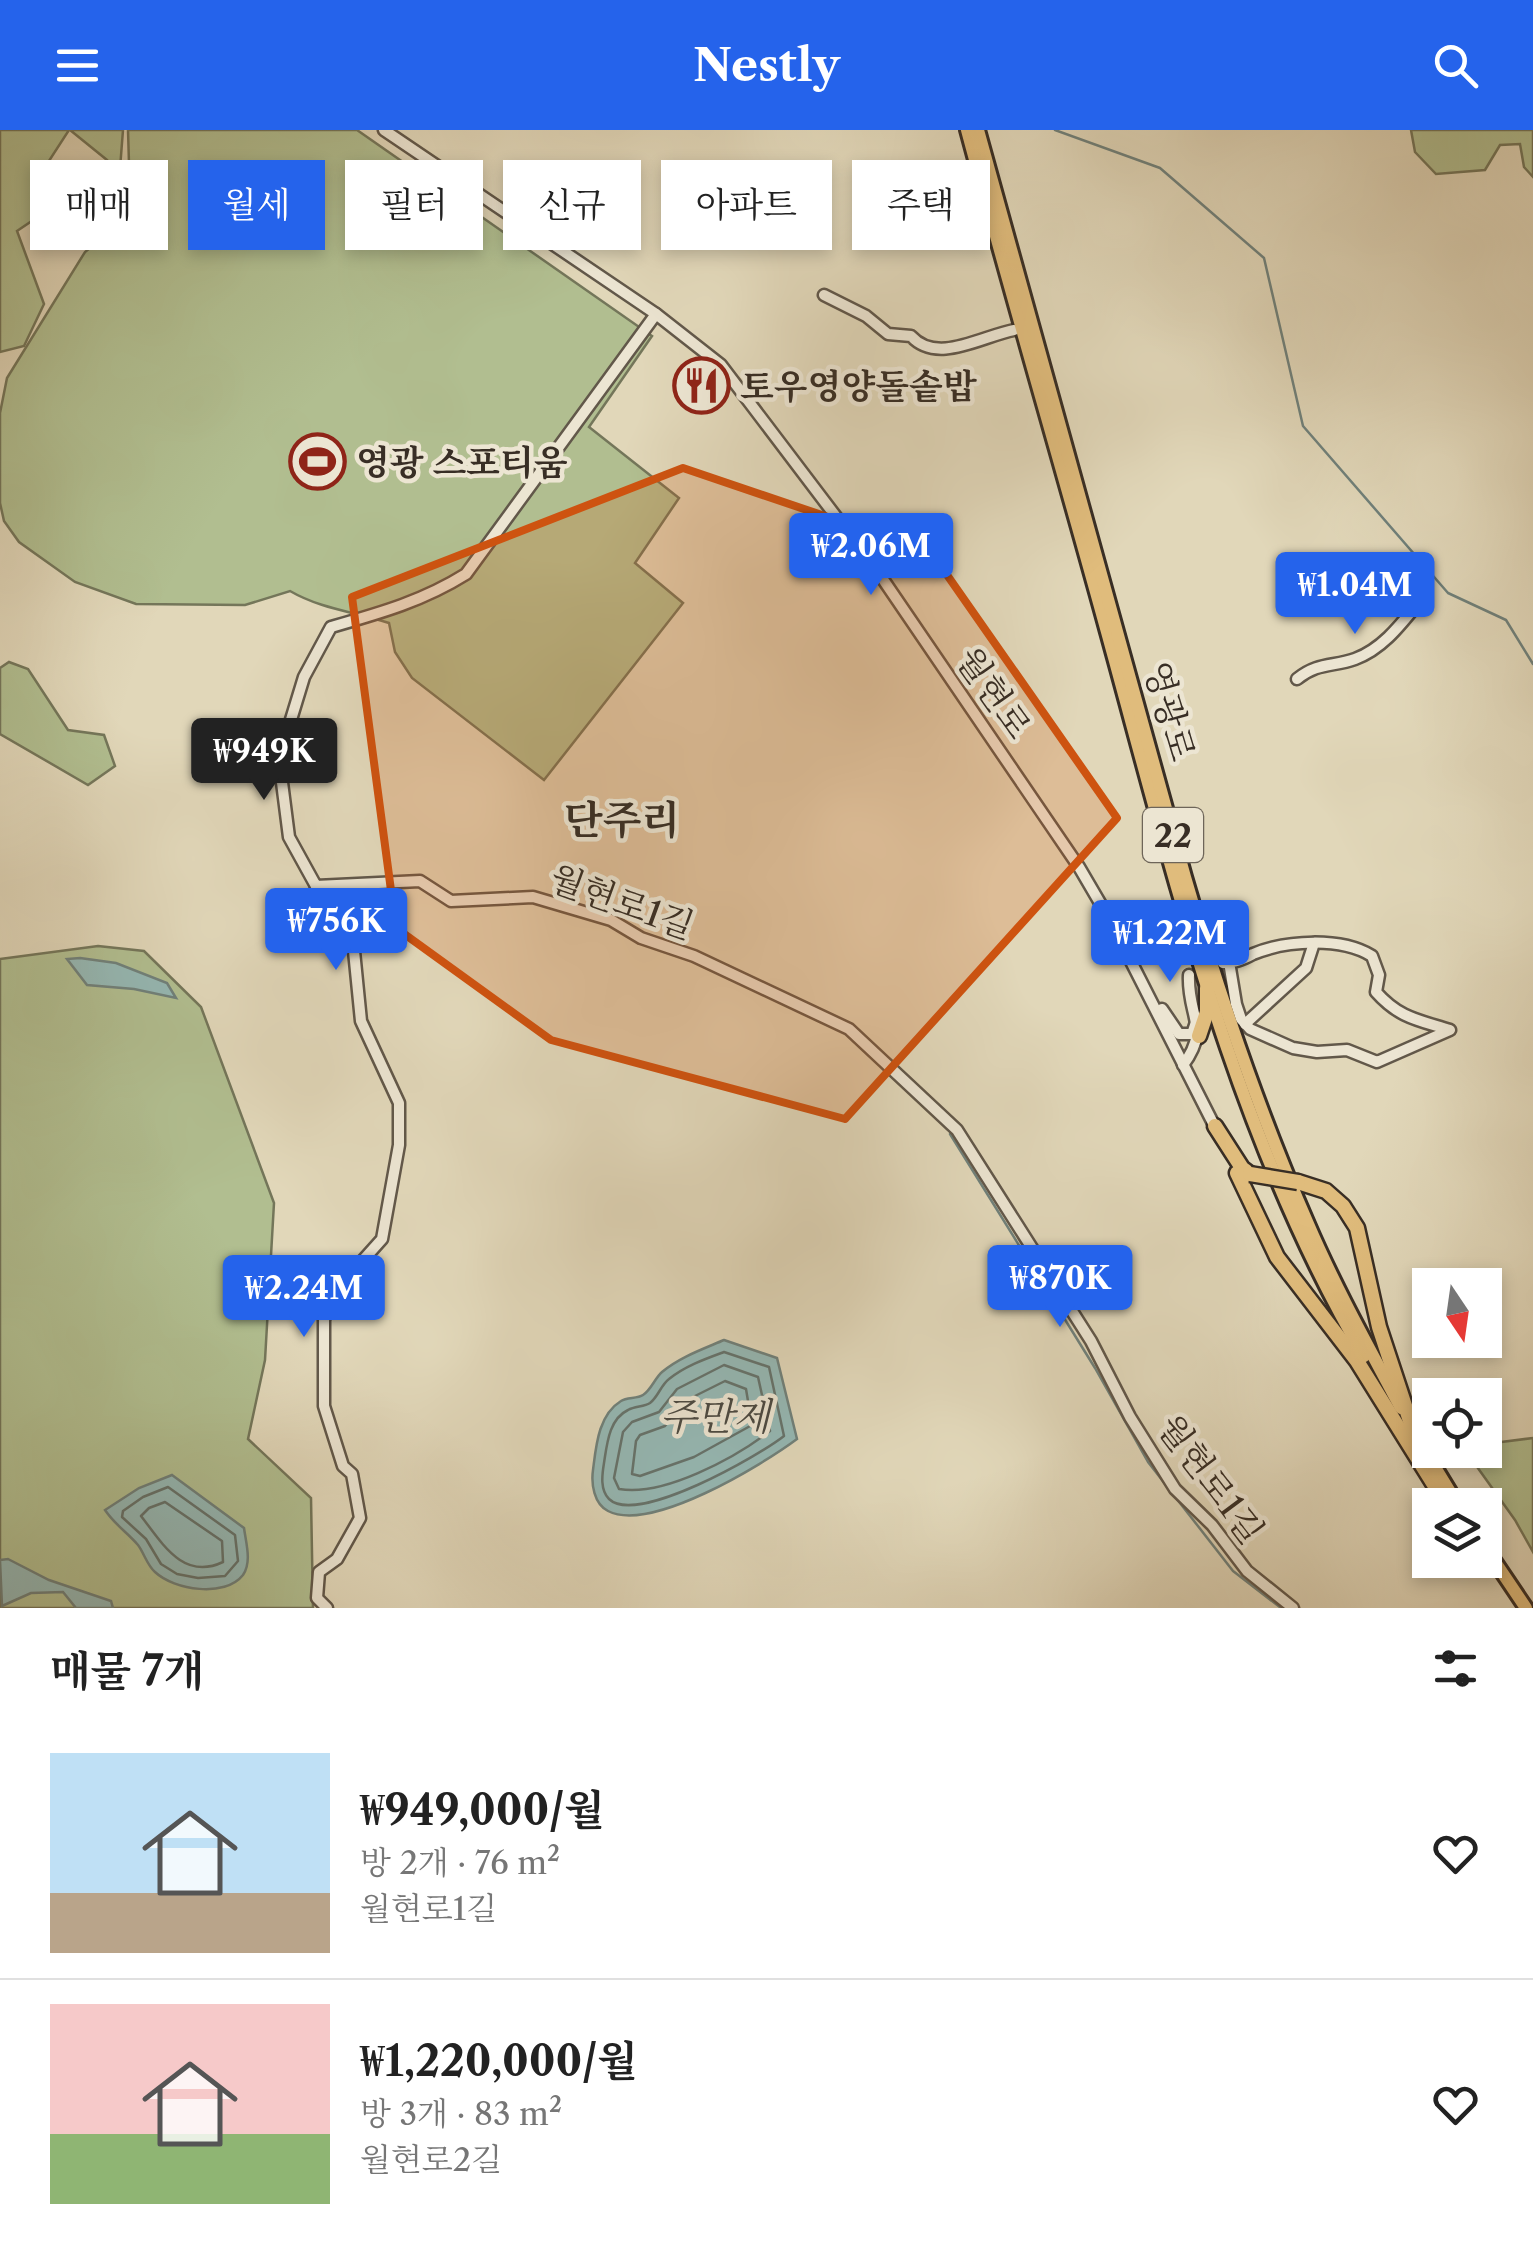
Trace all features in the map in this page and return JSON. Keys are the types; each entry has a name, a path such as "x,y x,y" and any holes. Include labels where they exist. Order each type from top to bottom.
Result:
{"highway":[{"path":"1197,1030 1207,1012 1207,988"},
{"path":"1215,1126 1242,1168 1282,1266 1356,1361 1436,1488"},
{"path":"1243,1174 1298,1182 1326,1191 1357,1228 1379,1327 1412,1427"}],"main road":[{"name":"영광로","path":"964,130 1207,988 1249,1111 1339,1313 1437,1488"},
{"name":"영광로","path":"978,130 1215,976 1309,1228 1412,1429"},
{"path":"1502,1572 1526,1608"},
{"path":"1496,1578 1517,1608"}],"street":[{"name":"월현로","path":"384,130 656,314 721,365 878,572 1079,867 1215,1126"},
{"path":"824,294 866,316 888,334 911,336 920,346 938,351 1014,330"},
{"path":"327,1608 317,1598 318,1572 336,1559 360,1518 352,1474 342,1466 324,1406 324,1320 330,1297 382,1240 399,1145 399,1103 361,1021 354,951 289,837 278,759 304,677 331,627 399,609 466,574 656,314"},
{"path":"1297,679 1327,662 1353,660 1378,648 1424,596"},
{"name":"월현로1길","path":"316,886 420,880 451,901 534,897 610,920 641,938 694,956 849,1029 957,1130 1090,1340 1175,1489 1212,1525 1246,1571 1293,1608"},
{"path":"1246,1024 1306,968 1314,943"},
{"path":"1314,943 1361,949 1372,956 1379,976 1376,992 1397,1014 1450,1030 1377,1062 1346,1050 1317,1052 1294,1048 1246,1024 1236,1004 1226,962 1242,962 1253,954 1314,943"},
{"path":"1138,973 1180,1034 1197,1030"},
{"path":"1182,1065 1194,1050 1197,1030 1189,975"}],"highlighted area":[{"path":"683,468 931,552 1117,818 845,1119 551,1040 396,928 352,597"}],"green space":[{"path":"0,130 69,130 50,160 30,160 30,222 17,231 44,304 24,346 0,352"},
{"path":"70,130 123,130 121,160 107,160"},
{"name":"영광 스포티움","path":"128,130 357,130 400,160 345,160 345,250 483,250 483,218 503,232 503,250 529,250 652,336 589,427 679,498 635,563 683,603 544,780 412,678 395,652 389,623 326,606 290,591 245,605 136,604 75,582 19,542 4,521 0,503 0,413 7,378 87,250 168,250 168,160 129,160"},
{"path":"1411,130 1533,130 1533,177 1524,167 1520,144 1500,145 1485,170 1436,174 1415,152"},
{"path":"9,662 28,669 68,730 104,735 115,766 88,785 0,734 0,668"},
{"path":"98,946 144,951 201,1007 274,1203 265,1360 248,1439 311,1498 313,1608 0,1608 0,959"},
{"path":"1533,1438 1533,1552 1502,1502 1502,1488 1492,1488 1478,1468 1502,1468 1502,1442"}],"water":[{"path":"67,959 116,963 167,983 176,998 87,985"},
{"name":"주만제","path":"724,1340 777,1358 797,1439 733,1479 677,1505 627,1515 603,1508 594,1493 592,1475 597,1442 607,1414 621,1401 643,1395 676,1362"},
{"path":"172,1475 244,1528 247,1564 235,1582 199,1589 163,1578 105,1510 139,1488"},
{"path":"8,1559 49,1580 111,1601 113,1608 76,1608 63,1592 31,1593 2,1606 0,1560"}],"waterway":[{"path":"1055,130 1160,168 1264,258 1303,426 1448,593 1506,620 1533,664"},
{"path":"950,1134 1095,1368 1148,1462 1233,1571 1281,1608"}],"place":[{"name":"토우영양돌솥밥","path":"701,386"},
{"name":"영광 스포티움","path":"317,462"}],"district":[{"name":"단주리","path":"622,819"}]}
